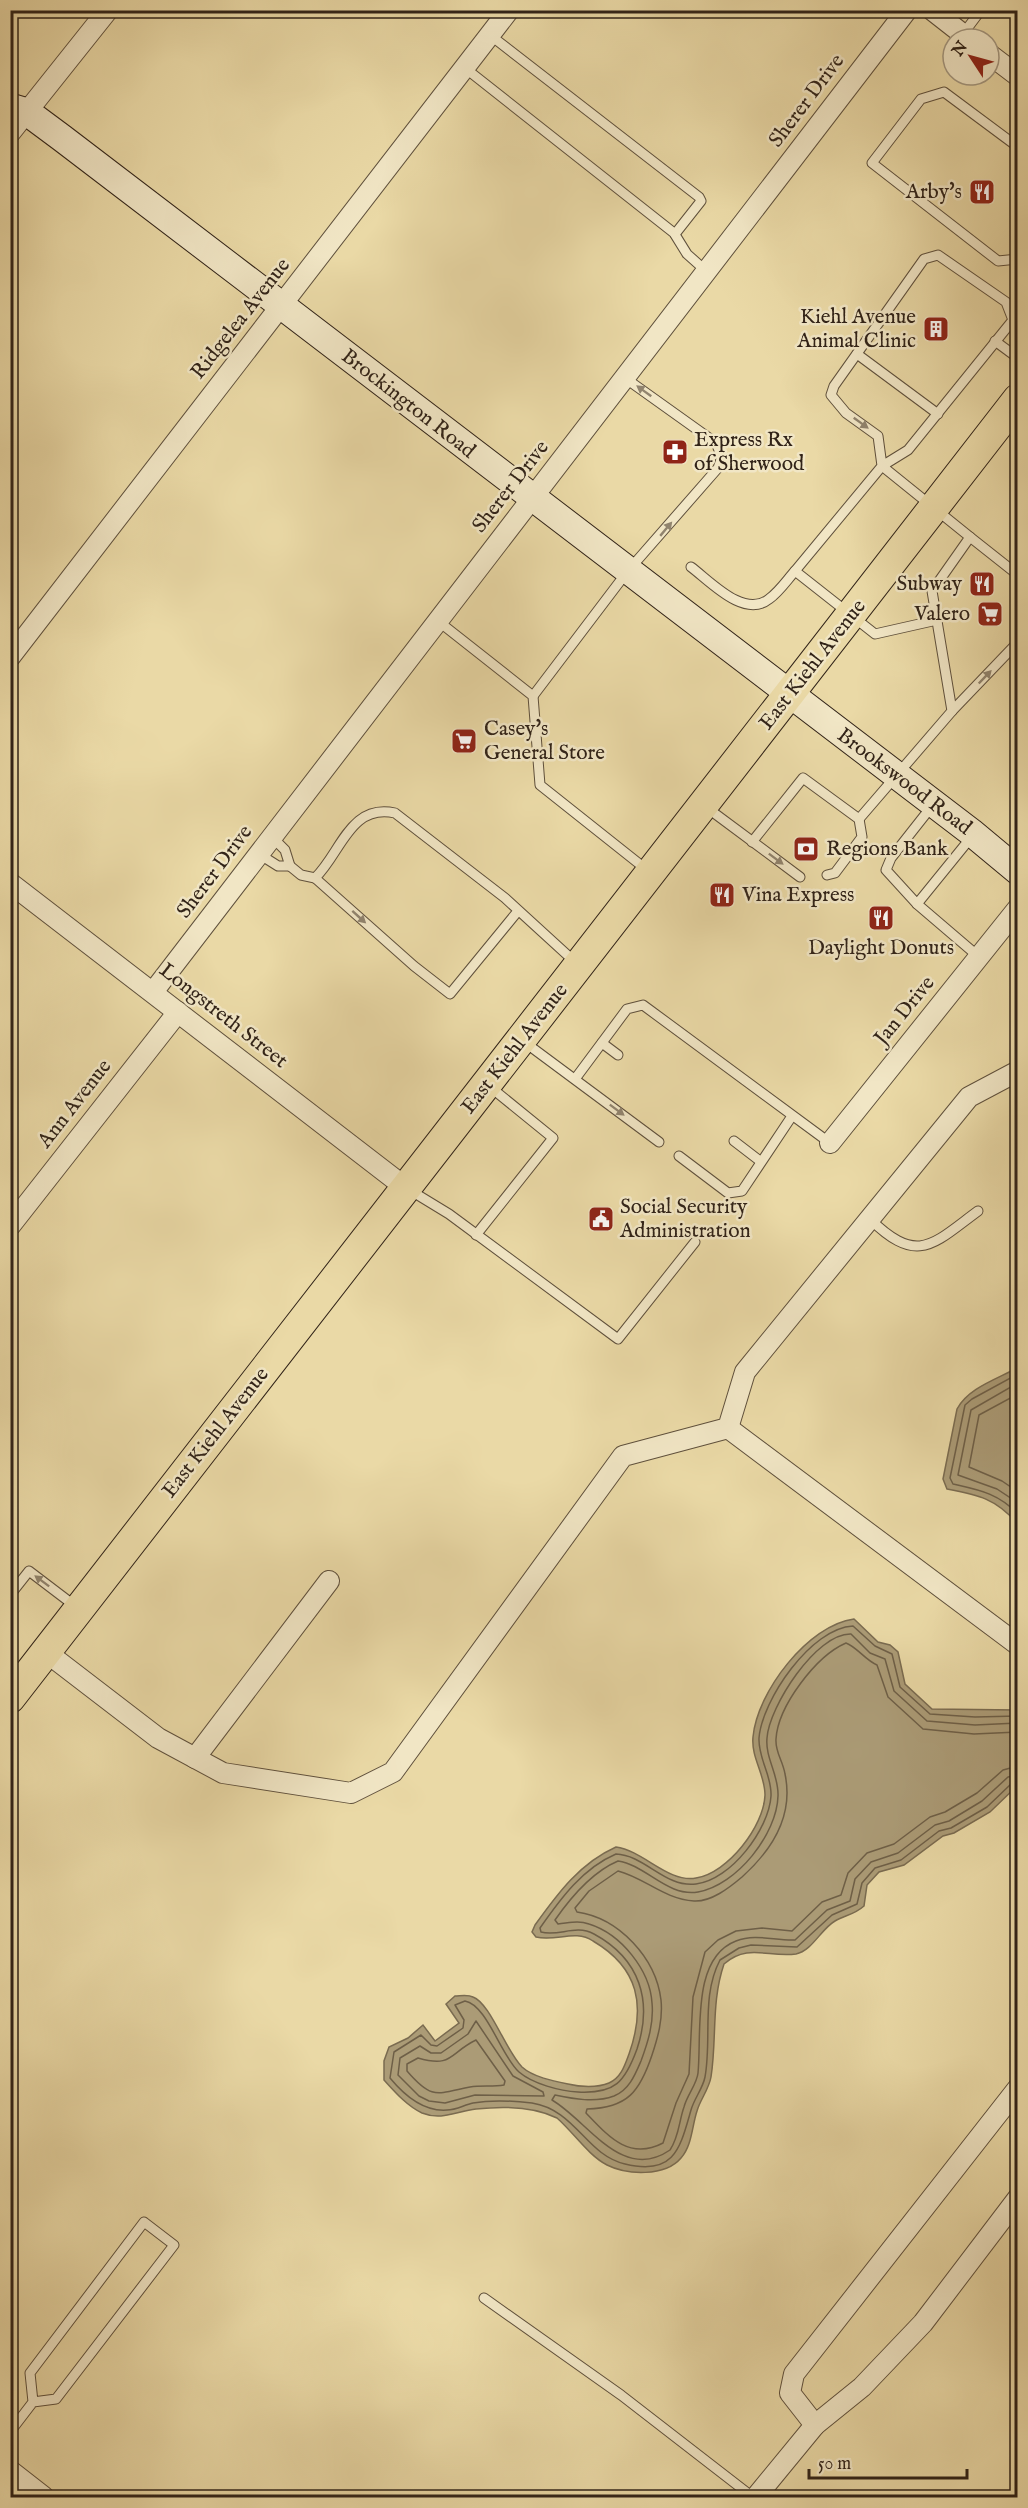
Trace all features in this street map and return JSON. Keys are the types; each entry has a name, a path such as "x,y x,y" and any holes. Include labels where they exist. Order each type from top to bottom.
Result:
{"main road":[{"name":"Brockington Road","path":"10,87 19,110 281,307 789,696"},
{"name":"East Kiehl Avenue","path":"10,1698 1017,399"},
{"name":"Brookswood Road","path":"789,696 974,834 1017,871"}],"street":[{"path":"10,133 19,110 108,10"},
{"name":"Ridgelea Avenue","path":"10,657 509,10"},
{"name":"Sherer Drive","path":"153,992 907,10"},
{"path":"932,10 954,27"},
{"path":"1001,63 1017,76"},
{"name":"Longstreth Street","path":"10,883 406,1188"},
{"name":"Jan Drive","path":"830,1143 1017,908"},
{"name":"Ann Avenue","path":"10,1226 178,1012"},
{"path":"728,1428 745,1372 969,1097 1017,1071"},
{"path":"728,1428 1017,1646"},
{"path":"46,1652 158,1738 223,1773 351,1793 393,1772 623,1456 728,1428"},
{"path":"195,1758 329,1581"},
{"path":"815,2425 790,2393 794,2374 1017,2088"},
{"path":"754,2498 815,2425 862,2387 923,2323 1017,2199"},
{"path":"10,2473 42,2498"}],"lane":[{"path":"971,27 981,10"},
{"path":"1010,10 1017,16"},
{"path":"490,35 699,197 701,201 675,234"},
{"path":"465,68 675,234 687,254 706,271"},
{"path":"1017,147 944,92 921,99 872,163 998,261 1017,259"},
{"path":"691,567 735,600 748,605 769,599 882,466 908,450 1013,320 1006,302 938,255 924,259 834,386 831,395 837,404 878,436 882,466 1017,575"},
{"path":"995,341 1017,358"},
{"path":"856,354 938,414"},
{"path":"625,378 716,443 722,457 718,468 627,572 532,696 540,785 651,873"},
{"path":"952,711 932,591 970,537"},
{"path":"795,571 875,634 937,620"},
{"path":"438,621 532,696"},
{"path":"859,819 952,711 1016,647"},
{"path":"752,842 803,778 859,819 862,837 835,873 826,875"},
{"path":"934,804 891,858 886,870 917,904 979,957"},
{"path":"704,805 800,877"},
{"path":"315,878 350,830 366,814 381,810 395,813 426,835 518,911 579,966"},
{"path":"917,904 974,834"},
{"path":"272,837 285,850 290,866 301,875 315,878 414,966 450,994 518,911"},
{"path":"259,854 278,866 290,866"},
{"path":"575,1079 627,1009 643,1005 830,1143"},
{"path":"522,1040 658,1142"},
{"path":"602,1043 618,1055"},
{"path":"476,1235 553,1138 487,1084"},
{"path":"679,1156 728,1192 742,1191 792,1116"},
{"path":"734,1141 760,1161"},
{"path":"406,1188 449,1214 618,1340 695,1242"},
{"path":"870,1219 897,1241 915,1248 928,1246 978,1210"},
{"path":"10,1595 29,1571 80,1609"},
{"path":"10,2432 33,2402 30,2373 144,2222 174,2245 56,2399 33,2402"},
{"path":"484,2298 621,2395 754,2498"}],"water":[{"path":"1017,1368 1017,1523 1001,1508 985,1499 947,1489 943,1479 957,1409 968,1395"},
{"path":"854,1619 878,1642 890,1645 898,1652 905,1684 932,1709 1017,1710 1017,1786 990,1812 954,1833 943,1836 904,1865 879,1872 867,1885 864,1906 830,1925 807,1949 786,1955 742,1954 724,1964 717,1992 711,2077 697,2111 687,2148 681,2158 666,2169 646,2172 625,2171 600,2161 557,2118 548,2114 528,2109 497,2107 436,2116 422,2113 401,2098 384,2080 384,2061 389,2047 408,2038 423,2025 435,2041 459,2023 446,2004 455,1996 473,1997 486,2008 516,2060 532,2073 550,2080 583,2086 604,2085 617,2078 629,2054 637,2020 635,1990 629,1976 620,1963 593,1941 579,1936 536,1937 532,1932 535,1925 561,1890 581,1870 591,1861 616,1847 636,1854 676,1876 686,1878 708,1874 732,1858 751,1834 763,1807 765,1795 763,1780 754,1752 753,1737 764,1700 788,1663 803,1647 819,1634 837,1624"}],"place":[{"name":"Arby's","path":"982,192"},
{"name":"Kiehl Avenue Animal Clinic","path":"936,329"},
{"name":"Express Rx of Sherwood","path":"675,452"},
{"name":"Subway","path":"982,584"},
{"name":"Valero","path":"990,614"},
{"name":"Casey's General Store","path":"464,741"},
{"name":"Regions Bank","path":"806,849"},
{"name":"Vina Express","path":"722,895"},
{"name":"Daylight Donuts","path":"881,918"},
{"name":"Social Security Administration","path":"601,1219"}]}
